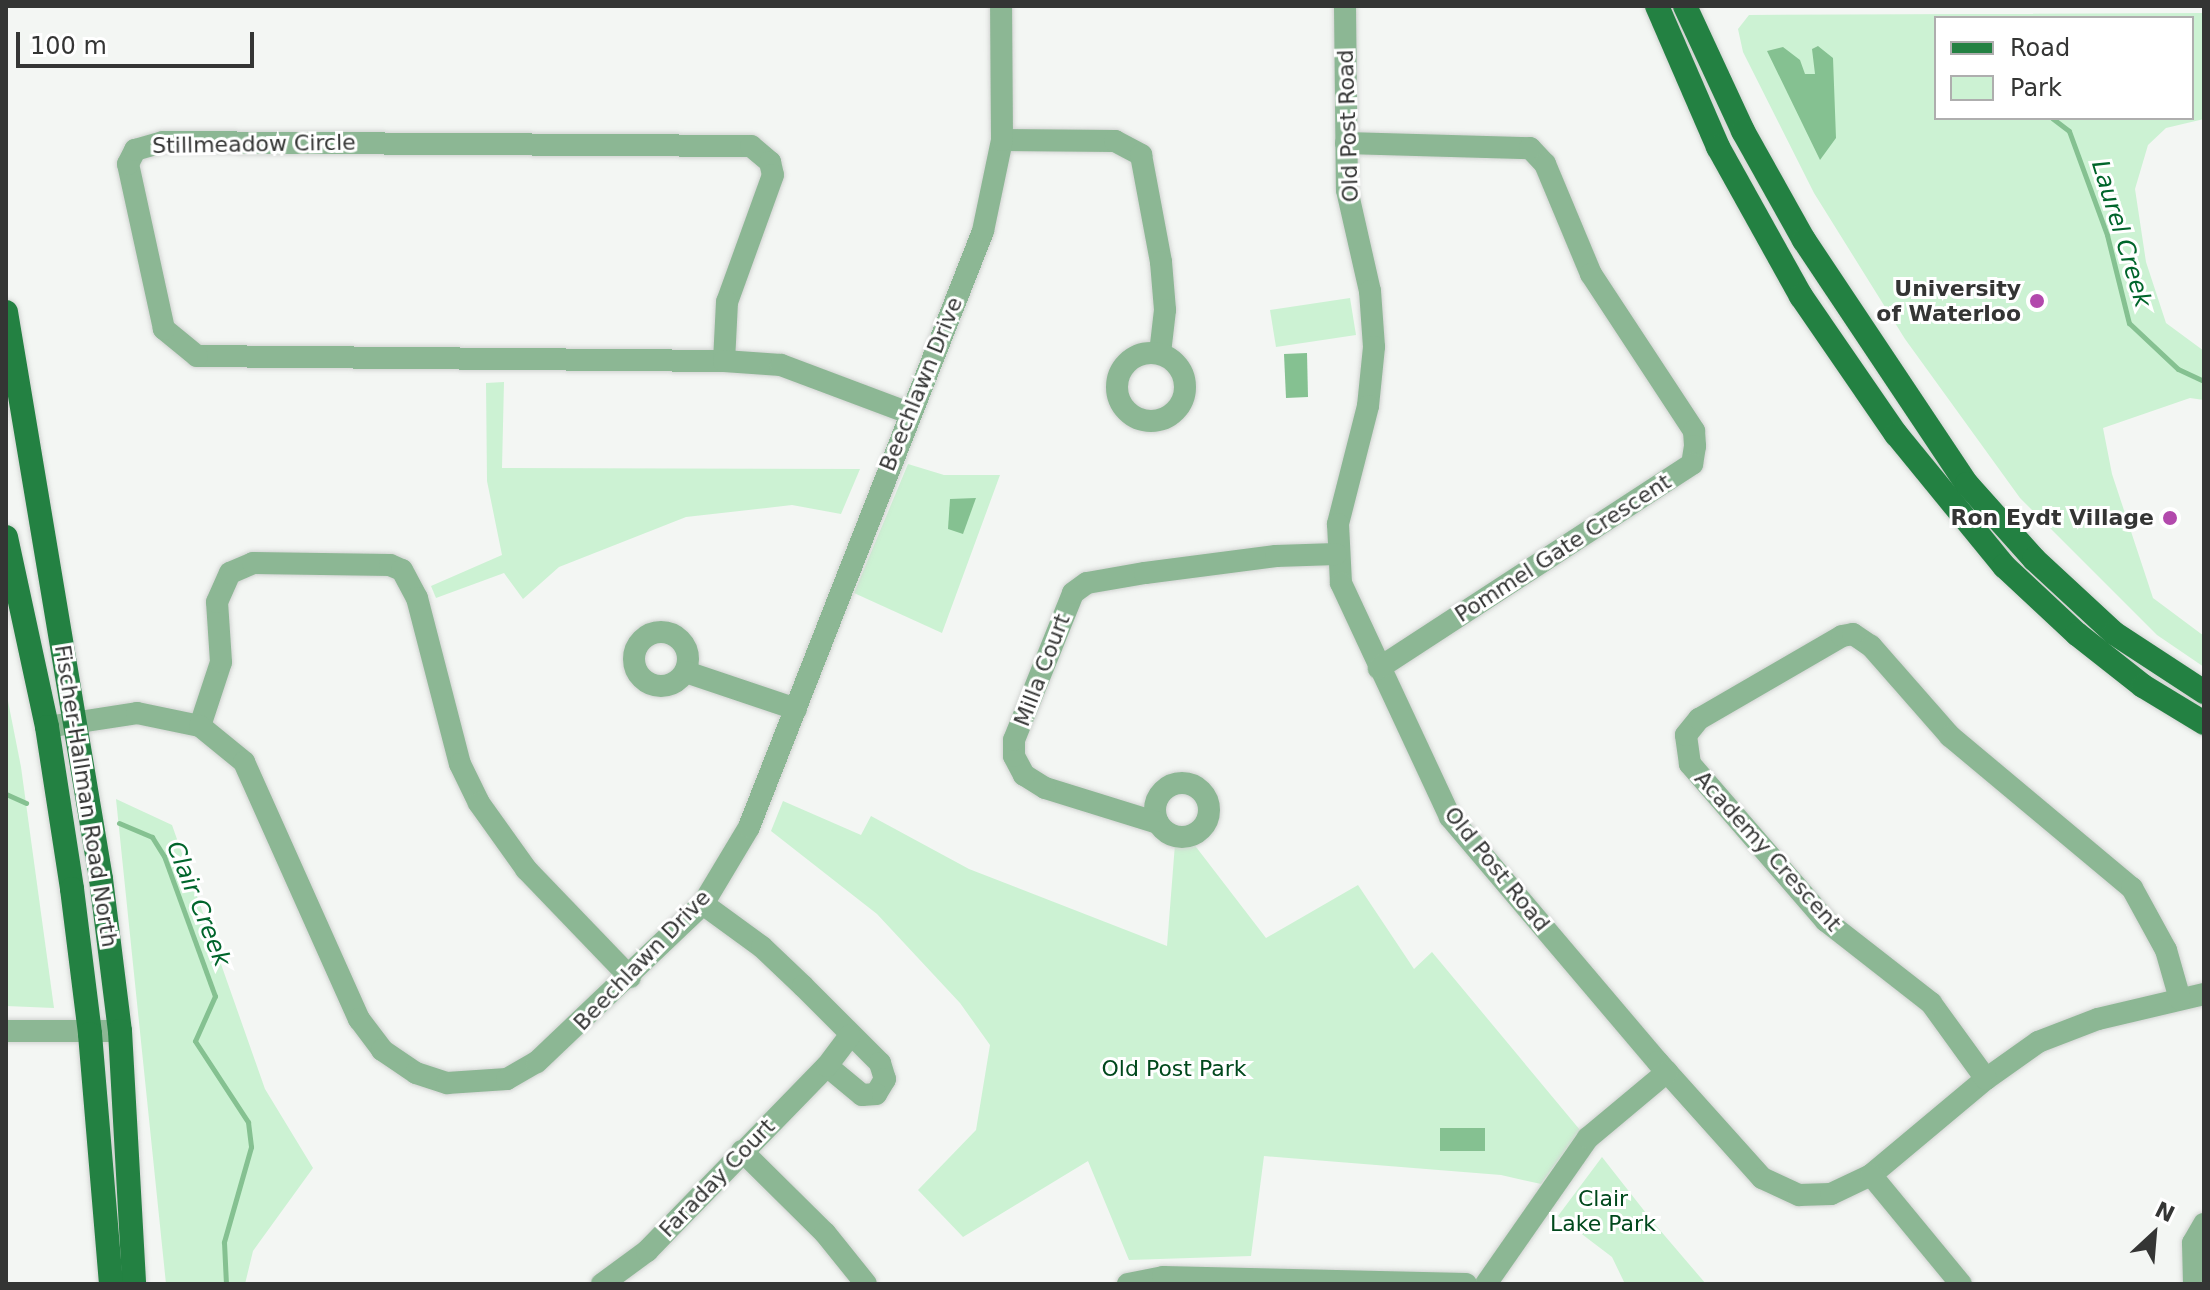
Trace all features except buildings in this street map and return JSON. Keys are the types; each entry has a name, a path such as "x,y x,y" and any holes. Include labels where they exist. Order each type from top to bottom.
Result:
{"main road":[{"path":"1657,6 1718,147 1801,296 1896,434 2014,576 2110,660 2204,723"},
{"path":"1685,6 1743,131 1804,240 1967,484 2034,559 2114,633 2204,692"},
{"name":"Fischer-Hallman Road North","path":"6,312 75,721 120,1031 134,1284"},
{"name":"Fischer-Hallman Road North","path":"6,537 47,727 90,1034 111,1284"}],"street":[{"name":"Beechlawn Drive","path":"47,727 137,713 200,726 244,762 359,1019 382,1050 416,1073 447,1083 507,1079 547,1054 703,904 740,847 983,231 1002,140 1001,6"},
{"name":"Old Post Road","path":"1345,6 1347,190 1370,291 1374,347 1368,406 1338,524 1336,554 1347,603 1450,817 1667,1072 1762,1178 1781,1189 1831,1194 1871,1175 1986,1079 2038,1042 2098,1019 2204,994"},
{"path":"1002,140 1115,141 1141,155 1161,262 1165,310 1160,353"},
{"name":"Stillmeadow Circle","path":"724,361 727,302 773,175 770,162 751,146 163,142 135,150 128,164 164,329 197,356 724,361 781,365 909,413"},
{"name":"Pommel Gate Crescent","path":"1346,143 1530,148 1545,164 1591,274 1694,431 1695,446 1692,464 1379,668"},
{"name":"Milla Court","path":"1158,823 1045,788 1018,767 1014,740 1073,593 1087,583 1130,576 1276,556 1336,554"},
{"path":"200,726 221,662 217,602 230,573 253,563 390,565 402,570 417,598 460,764 479,803 526,869 630,977"},
{"name":"Academy Crescent","path":"1986,1079 1931,1003 1826,921 1690,764 1686,735 1699,719 1842,636 1853,634 1871,646 1950,736 2132,888 2166,950 2180,999"},
{"path":"686,672 796,709"},
{"path":"703,904 762,947 880,1063 885,1079 876,1094 862,1095 827,1066"},
{"path":"6,1031 90,1034 120,1031"},
{"name":"Faraday Court","path":"602,1284 647,1251 827,1066 850,1036"},
{"path":"1486,1284 1588,1138 1667,1072"},
{"path":"742,1151 825,1233 866,1284"},
{"path":"1871,1175 1961,1284"},
{"path":"2194,1284 2193,1243 2204,1224"},
{"path":"1128,1284 1163,1277 1466,1284"}],"green space":[{"name":"University of Waterloo","path":"2204,13 2204,119 2166,128 2148,145 2135,189 2146,262 2166,323 2204,351 2204,400 2190,398 2103,428 2112,474 2153,598 2204,636 2204,667 2157,635 2020,498 1905,339 1814,193 1743,52 1738,29 1749,15"},
{"path":"1350,298 1356,335 1276,347 1270,310"},
{"path":"504,382 502,468 860,469 841,514 792,505 686,517 559,567 523,599 504,573 436,598 431,586 502,555 487,481 486,383"},
{"path":"908,464 944,475 1000,475 942,633 854,593"},
{"path":"6,691 21,767 54,1008 6,1006"},
{"path":"116,799 172,825 265,1089 313,1168 253,1251 245,1284 166,1284"},
{"name":"Old Post Park","path":"783,801 861,835 871,816 969,869 1167,946 1175,844 1193,843 1266,938 1358,885 1414,969 1432,952 1580,1130 1541,1184 1501,1175 1264,1156 1251,1256 1129,1260 1088,1161 963,1237 918,1190 976,1130 990,1045 960,1003 877,914 771,831"},
{"name":"Clair Lake Park","path":"1602,1157 1706,1284 1625,1284 1612,1257 1558,1216"}],"shaded area":[{"path":"1818,46 1833,58 1836,138 1820,160 1767,51 1783,47 1800,60 1805,74 1815,74 1812,49"},
{"path":"1307,353 1308,397 1286,398 1284,354"},
{"path":"976,498 963,534 948,529 950,499"},
{"path":"1440,1128 1485,1128 1485,1151 1440,1151"}],"waterway":[{"name":"Laurel Creek","path":"2055,120 2069,131 2107,235 2129,323 2178,369 2204,381"},
{"name":"Clair Creek","path":"6,794 26,803"},
{"name":"Clair Creek","path":"119,823 152,837 164,856 215,996 195,1041 248,1122 251,1147 224,1242 226,1284"}],"place":[{"name":"University of Waterloo","path":"2037,301"},
{"name":"Ron Eydt Village","path":"2170,518"}]}
